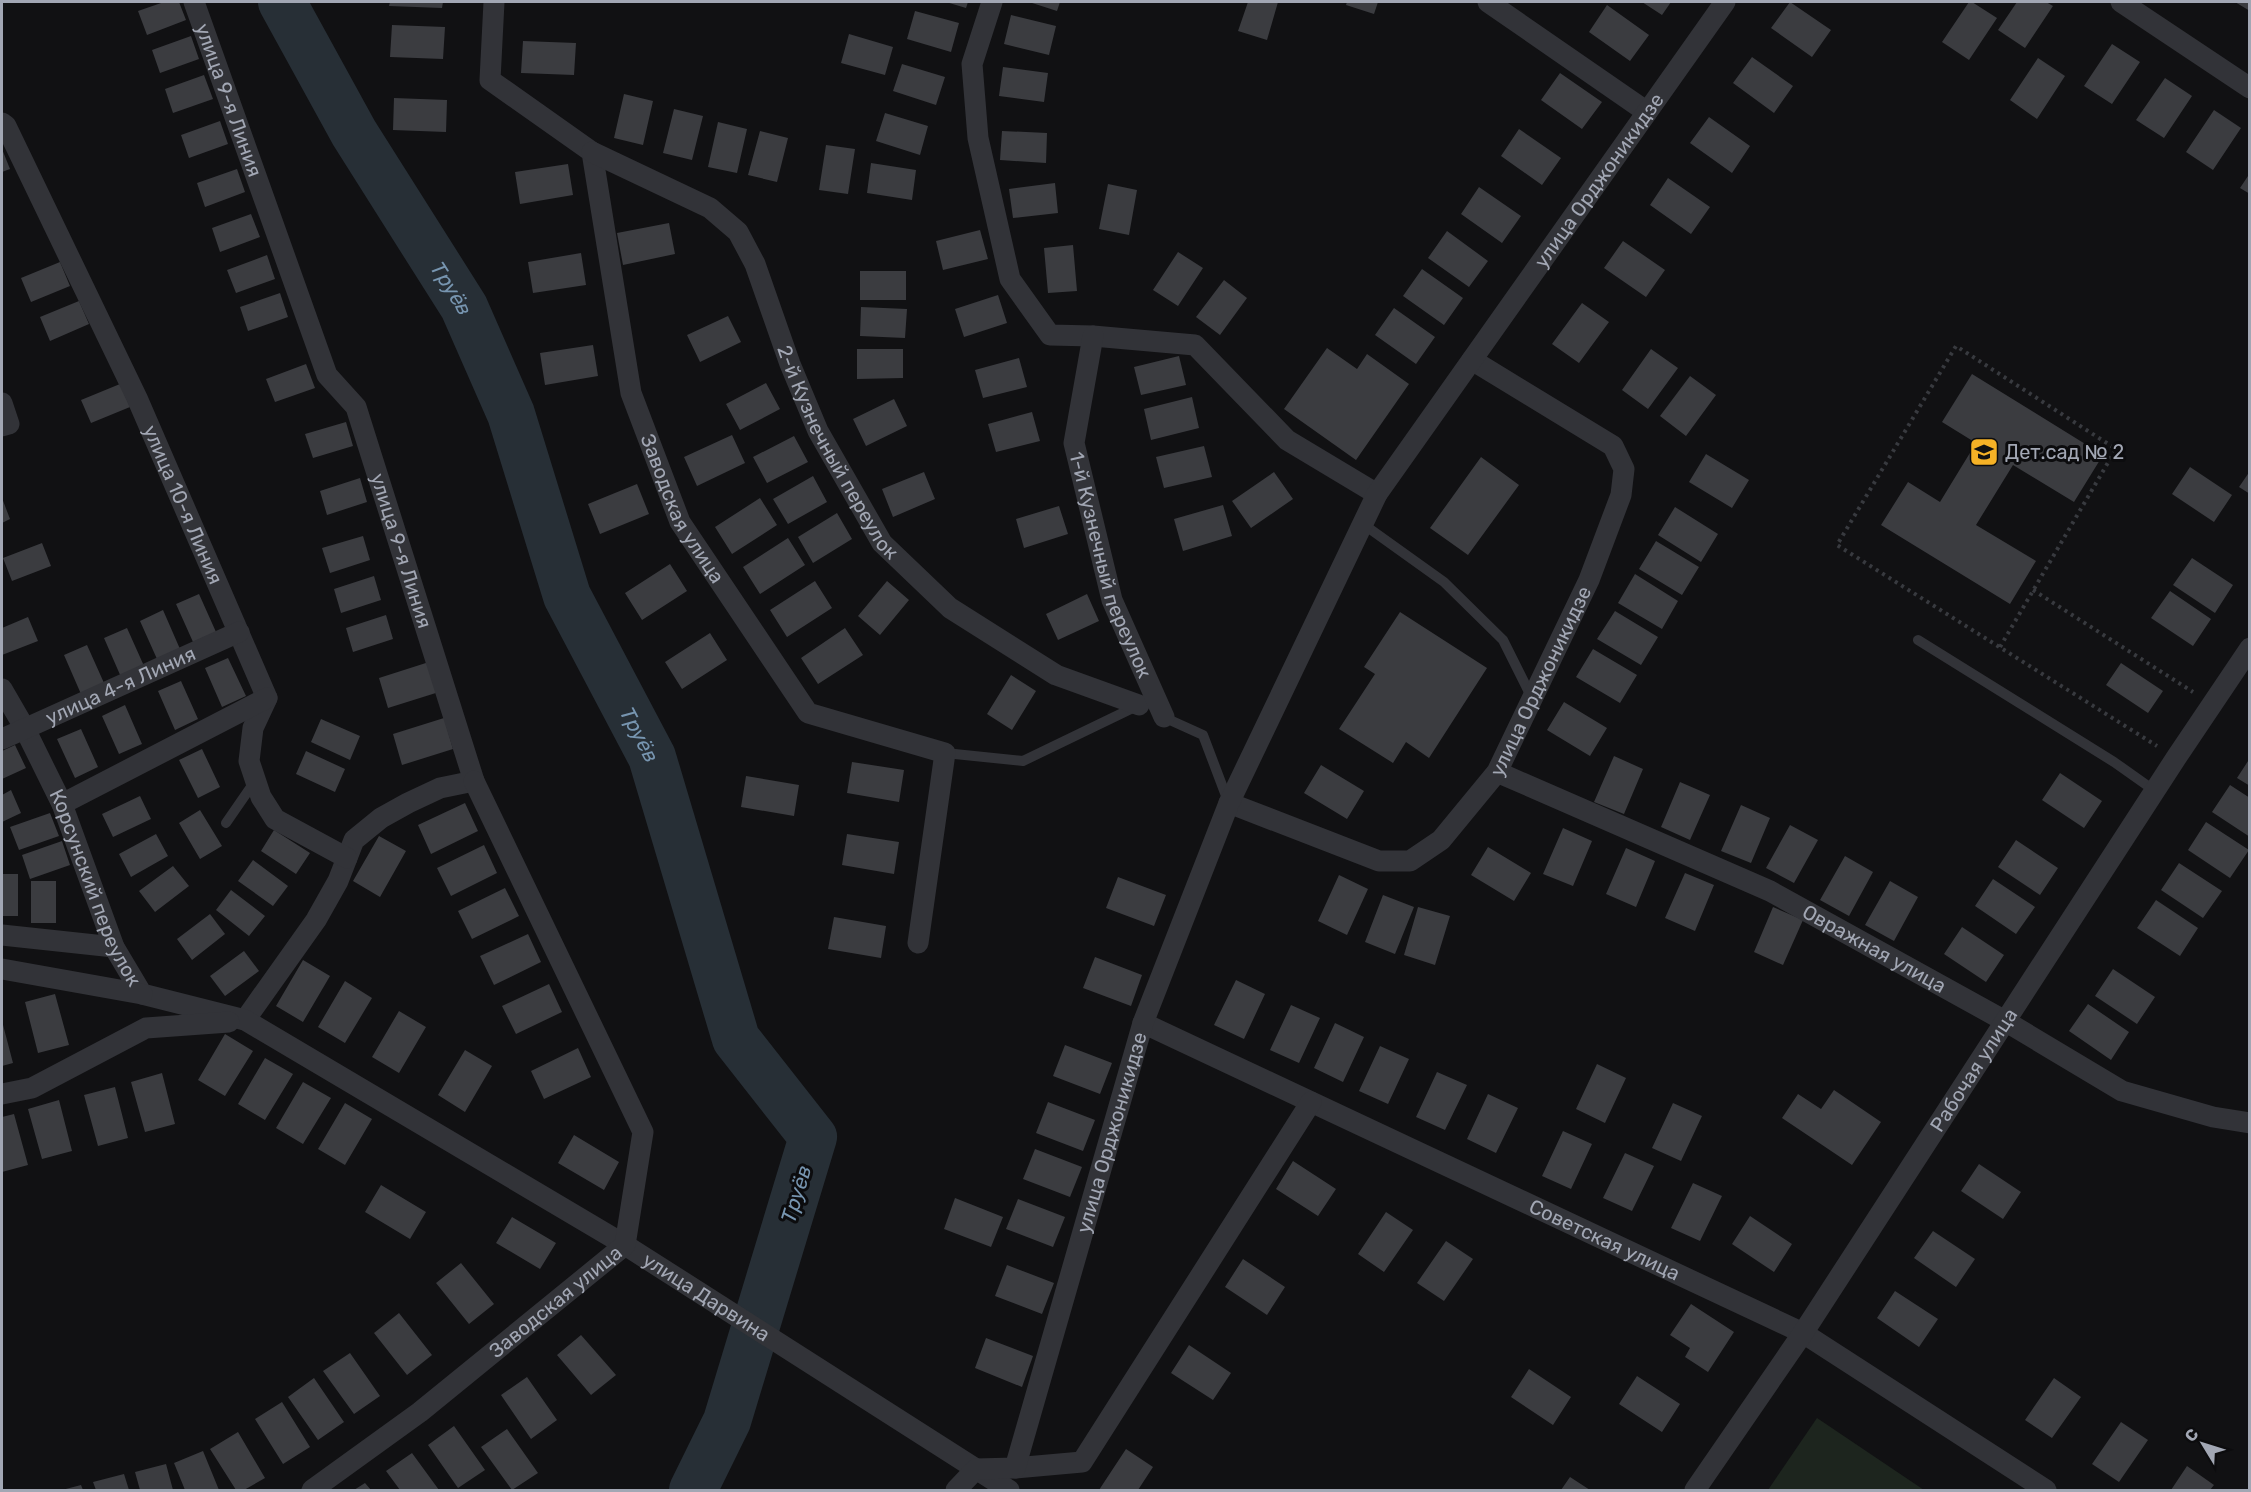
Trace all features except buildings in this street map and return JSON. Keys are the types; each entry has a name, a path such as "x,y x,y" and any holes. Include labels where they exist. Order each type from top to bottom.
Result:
{"street":[{"name":"улица 9-я Линия","path":"194,2 327,375 356,407 474,781"},
{"path":"494,2 490,80 592,152"},
{"path":"992,2 972,64 978,138 1010,279 1050,335 1093,336 1195,345 1287,440 1377,494"},
{"path":"1488,2 1647,112"},
{"name":"улица Орджоникидзе","path":"1015,1468 1143,1023 1229,803 1377,494 1725,2"},
{"path":"2121,2 2250,88"},
{"name":"улица 10-я Линия","path":"2,123 6,126 137,398 267,698"},
{"name":"Заводская улица","path":"592,152 631,393 680,522 808,713 945,753"},
{"name":"2-й Кузнечный переулок","path":"592,152 710,208 738,232 755,264 790,364 818,431 882,543 950,608 1056,675 1139,705"},
{"name":"1-й Кузнечный переулок","path":"1093,336 1074,443 1112,600 1164,717"},
{"name":"улица Орджоникидзе","path":"1229,803 1379,861 1410,861 1441,840 1497,772 1589,580 1621,495 1624,469 1613,446 1472,360"},
{"path":"2,403 5,425"},
{"name":"улица 4-я Линия","path":"2,739 24,727 239,632"},
{"name":"Рабочая улица","path":"1695,1491 1803,1333 2211,704 2250,648"},
{"name":"Корсунский переулок","path":"2,689 24,727 62,804 114,947 142,994 244,1020"},
{"path":"267,698 253,728 249,761 261,797 275,819 347,858"},
{"path":"62,804 267,698"},
{"path":"918,943 945,753"},
{"name":"Овражная улица","path":"1497,772 1770,891 2005,1021 2122,1091 2213,1117 2250,1123"},
{"path":"2,1094 32,1088 146,1028 244,1020 316,920 338,881 354,840 381,818 440,788 474,781"},
{"name":"Заводская улица","path":"312,1491 420,1412 625,1245 643,1132 474,781"},
{"path":"2,935 114,947"},
{"path":"2,969 142,994"},
{"name":"улица Дарвина","path":"244,1020 625,1245 1008,1491"},
{"name":"Советская улица","path":"1143,1023 1803,1333 2046,1491"},
{"path":"956,1491 976,1469 1082,1462 1311,1102"}],"lane":[{"path":"1363,524 1444,582 1503,640 1532,699"},
{"path":"1918,640 2114,762 2155,791"},
{"path":"945,753 1023,761 1139,705 1203,735 1229,803"},
{"path":"225,822 256,780"}],"path":[{"path":"2000,647 2116,449 1956,346 1837,545 2176,758"},
{"path":"2033,590 2211,704"}],"shaded area":[{"path":"1817,1418 1924,1490 1768,1490"}],"waterway":[{"name":"Труёв","path":"282,2 354,133 464,307 511,414 567,596 652,757 736,1039 813,1137 727,1421 693,1490"}],"place":[{"name":"Дет.сад № 2","path":"1984,452"}]}
